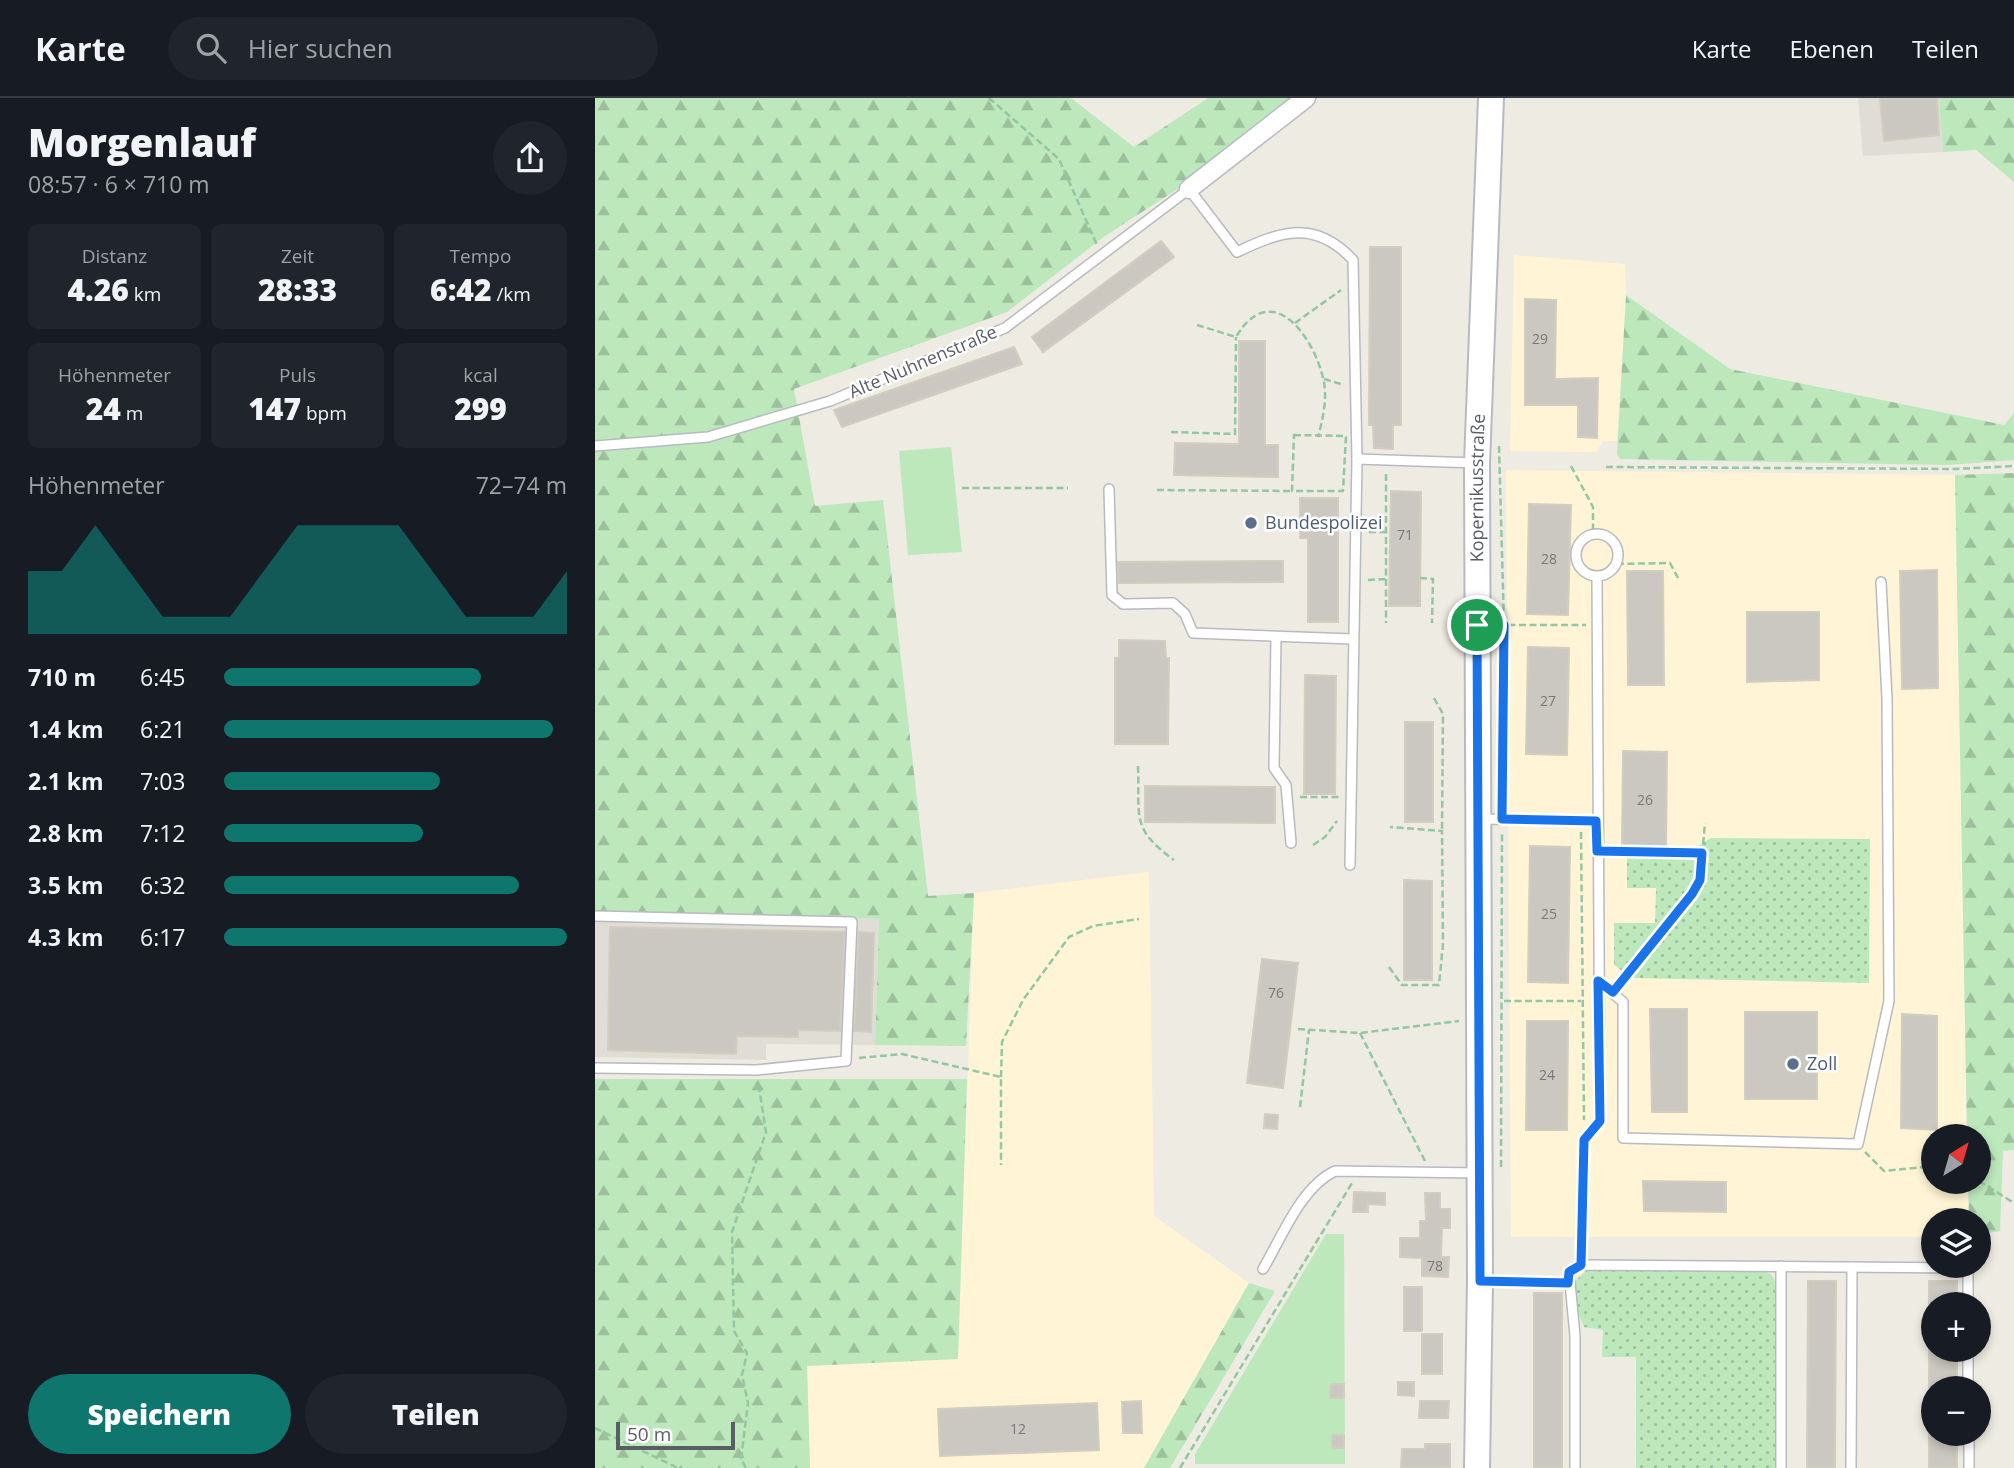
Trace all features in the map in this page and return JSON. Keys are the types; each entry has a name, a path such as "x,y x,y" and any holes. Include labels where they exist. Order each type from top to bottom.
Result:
{"main road":[{"name":"Kopernikusstraße","path":"1477,1468 1480,1281 1491,1174 1491,819 1477,625 1488,463 1491,98"}],"street":[{"name":"Alte Nuhnenstraße","path":"1189,189 1306,98"}],"lane":[{"name":"Alte Nuhnenstraße","path":"595,446 708,437 830,401 1005,328 1189,189"},
{"path":"1189,189 1237,252 1283,232 1298,231 1332,242 1353,260 1357,459 1350,865"},
{"path":"1357,459 1488,463"},
{"path":"1109,489 1112,595 1123,604 1173,603 1185,614 1193,633 1353,639"},
{"path":"1593,534 1606,536 1616,545 1617,564 1609,573 1597,577 1579,567 1575,554 1581,541 1593,534"},
{"path":"1581,1265 1584,1140 1600,1121 1596,821 1597,577"},
{"path":"1598,981 1623,1002 1623,1138 1858,1144 1889,1001 1887,698 1881,582"},
{"path":"1276,638 1274,768 1286,785 1291,843"},
{"path":"1491,819 1596,821"},
{"path":"595,916 852,922 846,1060 756,1070 595,1068"},
{"path":"1263,1269 1310,1192 1323,1177 1335,1171 1491,1174"},
{"path":"1575,1468 1575,1336 1568,1283 1569,1272 1581,1265 1968,1268 1968,1292"},
{"path":"1781,1266 1781,1468"},
{"path":"1851,1468 1852,1267"},
{"path":"1969,1446 1969,1468"}],"path":[{"path":"989,98 1059,159 1101,254"},
{"path":"1295,323 1353,281"},
{"path":"1171,432 1235,434 1236,337 1245,323 1255,315 1278,312 1295,323 1304,333 1324,379 1325,407 1318,436"},
{"path":"1197,326 1236,337"},
{"path":"1324,379 1356,388"},
{"path":"1157,491 1291,491 1343,491 1346,436 1294,435 1291,491"},
{"path":"1386,460 1386,623"},
{"path":"1488,463 1504,625 1491,819 1504,1002 1491,1174"},
{"path":"1571,466 1593,507 1593,534"},
{"path":"1605,467 1955,469 2014,466"},
{"path":"963,488 1068,488"},
{"path":"1354,533 1386,532"},
{"path":"1617,564 1670,563 1678,578"},
{"path":"1420,578 1433,579 1432,622"},
{"path":"1354,580 1386,579"},
{"path":"1477,625 1598,625"},
{"path":"1389,967 1402,985 1439,985 1443,944 1443,714 1434,698"},
{"path":"1138,766 1141,830 1150,842 1174,860"},
{"path":"1286,796 1351,800"},
{"path":"1313,845 1325,837 1351,800"},
{"path":"1581,821 1584,1140"},
{"path":"1613,992 1692,894 1700,880 1705,823"},
{"path":"1390,827 1442,831"},
{"path":"1597,851 1702,853"},
{"path":"1001,1164 1002,1042 1023,1000 1069,937 1093,926 1139,919"},
{"path":"1504,1002 1582,1001"},
{"path":"1298,1029 1360,1032 1463,1020"},
{"path":"1300,1107 1309,1030"},
{"path":"1360,1032 1430,1172"},
{"path":"846,1060 880,1054 902,1054 1001,1077"},
{"path":"746,1468 741,1459 748,1403 743,1376 747,1353 734,1331 732,1232 766,1132 756,1070"},
{"path":"1858,1144 1884,1171 1921,1167"},
{"path":"1180,1468 1360,1171"},
{"path":"1991,1189 2014,1203"},
{"path":"1480,1281 1568,1283"},
{"path":"595,1428 678,1468"}],"shaded area":[{"path":"1858,98 1939,98 1943,152 1863,156"},
{"path":"1514,255 1625,264 1626,295 1617,441 1603,441 1596,452 1510,451"},
{"path":"1506,470 1955,475 1967,1124 1921,1124 1921,1194 1968,1194 1969,1208 1921,1208 1921,1237 1511,1237"},
{"path":"1149,872 1154,1216 1249,1283 1144,1468 810,1468 807,1366 958,1359 974,893"},
{"path":"595,911 879,919 875,1045 766,1044 766,1060 595,1057"}],"green space":[{"path":"595,98 1071,98 1134,147 1208,98 1318,98 1105,236 1007,312 794,389 815,506 883,500 928,896 974,893 966,1046 875,1045 879,919 595,911"},
{"path":"1939,98 2014,98 2014,182 1976,150 1943,152"},
{"path":"1626,295 1730,369 2004,425 2014,413 2014,460 1949,465 1620,459 1617,454"},
{"path":"951,447 962,552 908,555 899,451"},
{"path":"2014,473 2014,1150 2003,1151 2000,1231 1991,1233 1991,1208 1969,1208 1968,1194 1991,1194 1991,1124 1967,1124 1955,475"},
{"path":"1711,838 1870,839 1869,983 1632,978 1614,965 1614,923 1655,923 1656,888 1627,888 1627,855 1688,852"},
{"path":"595,1079 967,1079 958,1359 807,1366 810,1468 595,1468"},
{"path":"1326,1234 1344,1234 1345,1464 1195,1464 1195,1454"},
{"path":"1762,1270 1772,1275 1775,1282 1775,1468 1636,1468 1636,1357 1602,1357 1603,1330 1584,1327 1576,1308 1575,1281 1586,1271"},
{"path":"1249,1283 1275,1291 1170,1468 1144,1468"}],"building":[{"path":"1880,98 1937,98 1939,135 1884,141"},
{"path":"1161,241 1174,257 1043,352 1032,337"},
{"path":"1370,247 1401,247 1401,425 1393,425 1393,449 1374,448 1373,425 1369,425"},
{"path":"1525,299 1556,300 1555,379 1598,378 1597,438 1578,437 1578,405 1525,405"},
{"path":"1239,341 1265,341 1265,445 1278,445 1278,477 1174,475 1175,443 1239,444"},
{"path":"1014,347 1022,364 842,427 834,410"},
{"path":"1391,491 1421,492 1420,606 1389,606"},
{"path":"1300,498 1338,498 1338,622 1308,622 1308,538 1300,538"},
{"path":"1529,504 1571,505 1568,615 1527,614"},
{"path":"1283,561 1283,582 1119,583 1118,562"},
{"path":"1937,570 1938,688 1902,689 1900,571"},
{"path":"1627,571 1663,571 1664,685 1628,685"},
{"path":"1747,612 1819,612 1819,680 1747,682"},
{"path":"1119,640 1165,641 1166,658 1169,658 1168,744 1115,744 1115,658 1119,658"},
{"path":"1528,647 1569,648 1567,755 1526,754"},
{"path":"1305,675 1336,676 1335,794 1304,794"},
{"path":"1405,722 1433,722 1433,822 1405,822"},
{"path":"1623,751 1667,752 1666,849 1622,848"},
{"path":"1145,786 1275,787 1275,823 1145,822"},
{"path":"1530,846 1570,847 1568,983 1528,982"},
{"path":"1404,880 1432,881 1432,980 1404,980"},
{"path":"610,927 845,932 840,1031 798,1030 798,1037 737,1036 736,1054 608,1050"},
{"path":"859,932 874,933 871,1032 854,1031"},
{"path":"1262,959 1298,963 1283,1088 1247,1083"},
{"path":"1650,1009 1687,1009 1687,1112 1652,1112"},
{"path":"1745,1012 1817,1012 1817,1099 1745,1099"},
{"path":"1902,1014 1937,1016 1937,1124 1921,1124 1921,1129 1901,1128"},
{"path":"1527,1021 1568,1021 1567,1130 1526,1130"},
{"path":"1265,1114 1278,1115 1277,1129 1264,1128"},
{"path":"1643,1181 1726,1182 1726,1212 1644,1211"},
{"path":"1354,1192 1385,1193 1385,1205 1368,1204 1368,1212 1353,1212"},
{"path":"1425,1193 1440,1193 1440,1209 1450,1209 1450,1228 1442,1228 1441,1257 1449,1257 1448,1277 1422,1276 1422,1258 1400,1257 1400,1238 1420,1238 1420,1221 1426,1221"},
{"path":"1808,1281 1836,1281 1835,1468 1807,1468"},
{"path":"1929,1281 1957,1281 1957,1292 1929,1292"},
{"path":"1404,1287 1422,1287 1422,1331 1404,1331"},
{"path":"1534,1293 1562,1293 1562,1468 1534,1468"},
{"path":"1422,1334 1442,1334 1442,1374 1422,1374"},
{"path":"1929,1362 1957,1362 1957,1376 1929,1376"},
{"path":"1398,1382 1414,1382 1414,1396 1398,1395"},
{"path":"1331,1384 1344,1384 1344,1398 1330,1398"},
{"path":"1141,1401 1142,1433 1123,1433 1122,1402"},
{"path":"1420,1401 1449,1401 1448,1418 1419,1418"},
{"path":"1097,1403 1099,1450 940,1456 938,1409"},
{"path":"1332,1435 1344,1435 1344,1448 1332,1448"},
{"path":"1425,1444 1450,1444 1450,1467 1401,1468 1402,1449 1425,1449"},
{"path":"1929,1446 1957,1446 1957,1468 1929,1468"}],"place":[{"name":"Bundespolizei","path":"1251,523"},
{"name":"Zoll","path":"1793,1064"}],"route":[{"path":"1477,625 1504,625 1502,819 1596,821 1597,851 1702,853 1700,880 1692,894 1613,992 1598,981 1600,1121 1584,1140 1581,1265 1569,1272 1568,1283 1480,1281 1477,625"}]}
